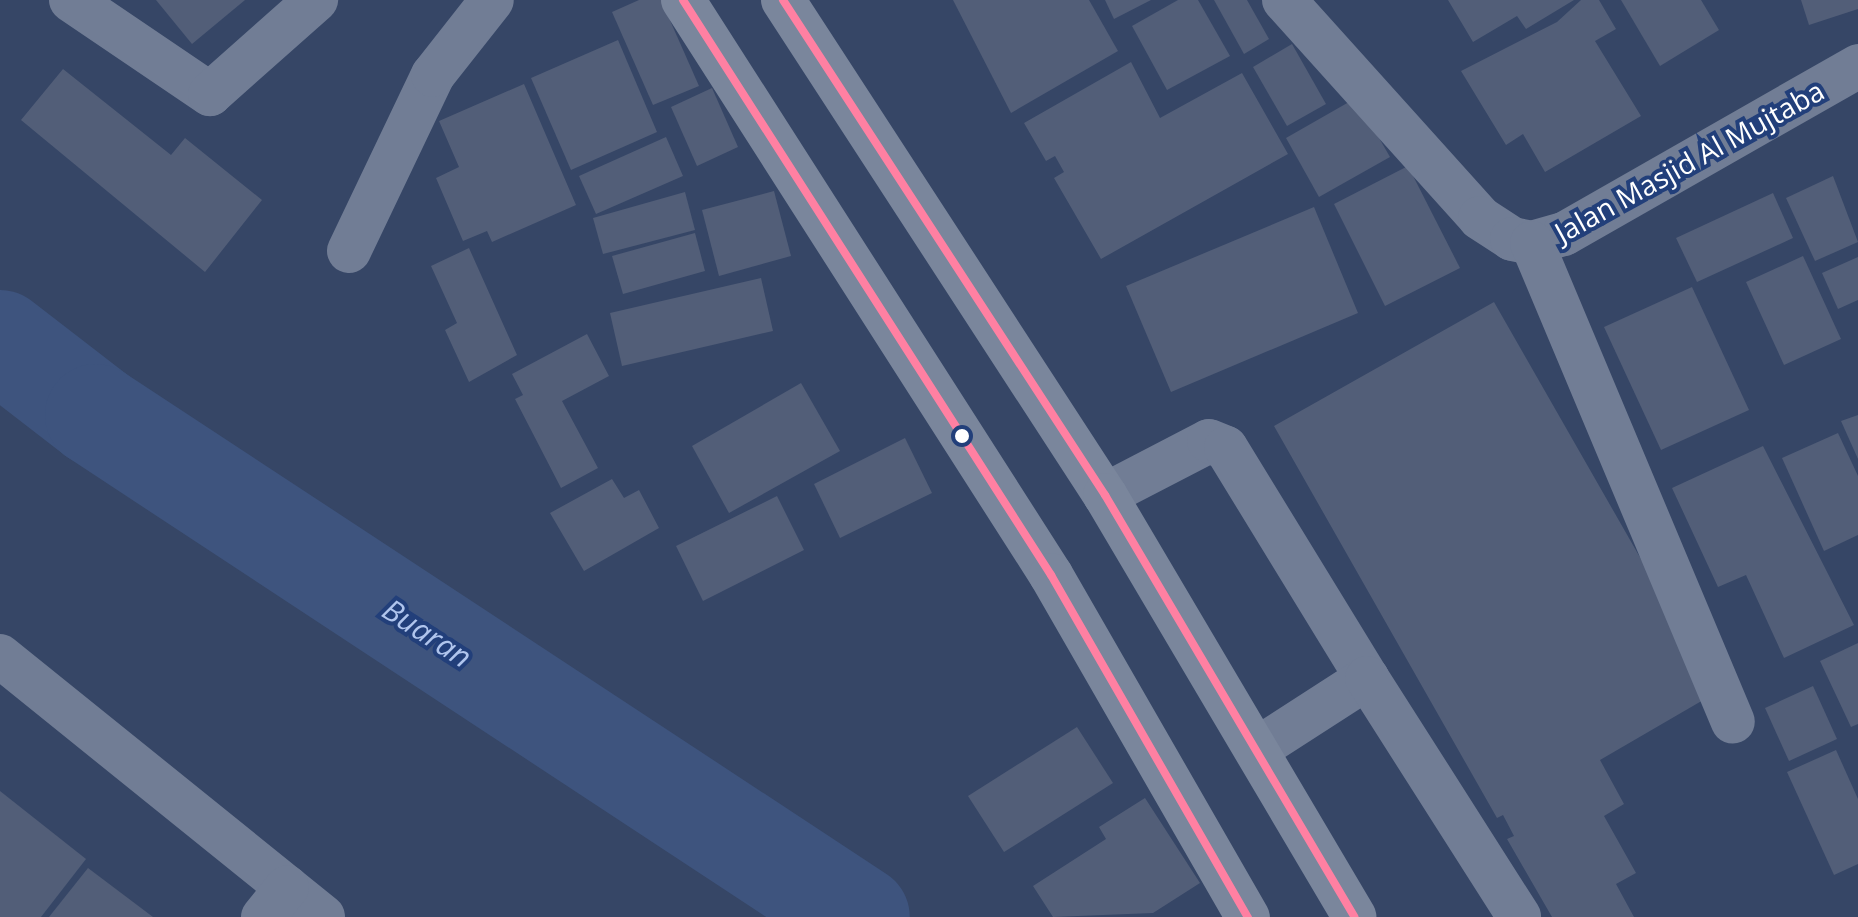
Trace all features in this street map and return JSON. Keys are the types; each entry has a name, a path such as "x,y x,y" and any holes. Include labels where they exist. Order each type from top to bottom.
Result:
{"main road":[{"path":"683,0 1051,575 1248,917"},
{"path":"783,0 1105,495 1355,917"}],"street":[{"path":"71,0 210,94 316,0"},
{"path":"349,251 433,75 492,0"},
{"name":"Jalan Masjid Al Mujtaba","path":"1284,0 1480,218 1512,239 1532,243 1564,234 1858,66"},
{"path":"1532,243 1733,722"},
{"path":"1105,495 1209,441 1226,448 1519,917"},
{"path":"0,656 275,902 323,917"},
{"path":"1257,749 1367,678"}],"building":[{"path":"156,0 245,0 192,44"},
{"path":"639,0 661,0 699,86 653,105 612,12"},
{"path":"953,0 1089,0 1118,51 1011,113"},
{"path":"1105,0 1151,0 1114,19"},
{"path":"1178,0 1198,0 1230,56 1167,90 1132,26"},
{"path":"1214,0 1247,0 1269,39 1244,54"},
{"path":"1448,0 1574,0 1526,29 1517,16 1473,42"},
{"path":"1581,0 1599,0 1616,29 1595,41 1641,116 1545,172 1523,134 1506,145 1461,71 1557,22"},
{"path":"1621,0 1701,0 1719,30 1660,66"},
{"path":"1801,0 1858,0 1858,9 1809,25"},
{"path":"618,40 657,132 571,170 531,78"},
{"path":"1292,44 1326,104 1287,126 1253,67"},
{"path":"1131,62 1160,118 1242,73 1288,154 1101,259 1054,178 1064,172 1055,156 1046,161 1024,123"},
{"path":"63,69 171,155 185,138 262,200 205,272 21,120"},
{"path":"524,84 576,205 492,242 487,231 463,241 436,178 459,167 439,121"},
{"path":"712,88 738,147 697,166 671,107"},
{"path":"1356,98 1390,157 1319,197 1286,138"},
{"path":"666,137 683,176 596,214 579,176"},
{"path":"1408,166 1460,268 1385,306 1334,204"},
{"path":"1833,176 1858,242 1815,261 1786,198"},
{"path":"774,191 791,256 719,276 702,210"},
{"path":"685,192 695,230 603,254 593,218"},
{"path":"1773,193 1793,238 1697,282 1676,238"},
{"path":"1314,207 1358,313 1171,392 1126,286"},
{"path":"695,233 705,271 623,294 612,256"},
{"path":"469,248 517,355 469,382 445,330 457,323 431,266"},
{"path":"1803,256 1841,339 1784,365 1746,282"},
{"path":"1858,257 1858,300 1838,309 1822,273"},
{"path":"761,278 773,331 622,366 610,313"},
{"path":"1692,287 1749,410 1661,450 1604,327"},
{"path":"1494,302 1717,692 1600,760 1624,804 1604,816 1636,873 1616,884 1634,917 1552,917 1507,839 1514,836 1503,815 1497,818 1274,426"},
{"path":"587,334 609,376 562,401 598,468 561,488 515,399 523,395 512,374"},
{"path":"801,383 840,451 729,513 692,446"},
{"path":"1858,415 1858,459 1841,421"},
{"path":"1838,433 1858,476 1858,535 1824,551 1782,458"},
{"path":"905,438 932,493 840,538 814,484"},
{"path":"1763,446 1854,625 1784,658 1746,575 1718,587 1672,488"},
{"path":"612,479 624,498 639,490 659,528 584,571 550,513"},
{"path":"777,496 804,550 703,601 676,546"},
{"path":"1858,643 1858,724 1851,727 1820,661"},
{"path":"1813,686 1837,739 1789,761 1765,708"},
{"path":"1077,727 1113,783 1004,852 968,796"},
{"path":"1836,750 1858,799 1858,864 1834,875 1787,772"},
{"path":"0,791 86,859 41,917 0,917"},
{"path":"1145,798 1200,883 1153,913 1053,917 1033,886 1106,839 1099,827"},
{"path":"88,868 153,917 49,917"}],"waterway":[{"name":"Buaran","path":"0,341 96,415 859,917"}],"transit line":[{"path":"683,0 1051,575 1248,917"},
{"path":"783,0 1105,495 1355,917"}]}
